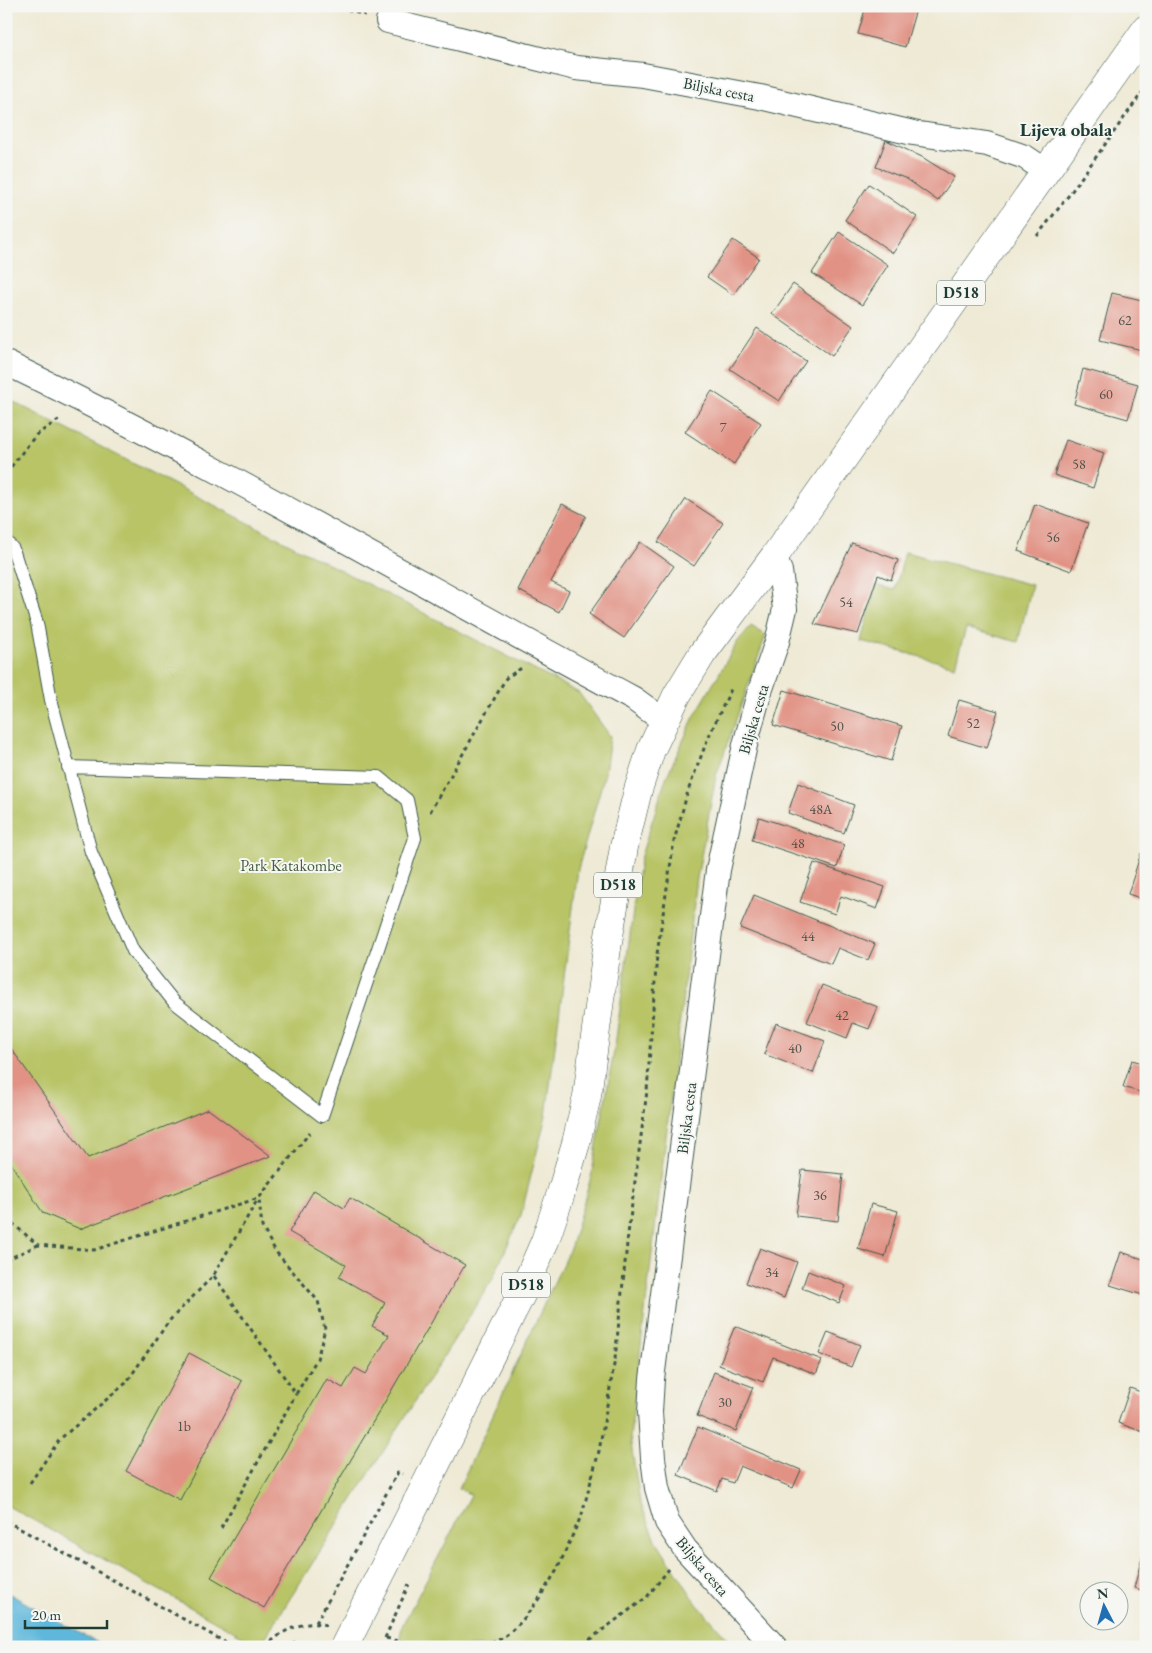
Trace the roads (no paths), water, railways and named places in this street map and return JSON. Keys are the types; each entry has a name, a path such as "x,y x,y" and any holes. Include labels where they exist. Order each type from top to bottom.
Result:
{"main road":[{"name":"D518","path":"344,1647 524,1289 545,1241 576,1143 587,1096 607,948 624,847 638,790 651,750 664,721 677,695 702,654 774,557 1146,29"}],"street":[{"name":"Biljska cesta","path":"388,21 576,68 643,75 760,97 912,133 987,144 1024,157 1046,171"},
{"path":"6,363 85,401 374,556 634,699 664,721"},
{"name":"Biljska cesta","path":"774,557 780,572 785,609 778,642 759,694 745,745 718,870 652,1379 650,1412 652,1458 657,1488 667,1522 685,1549 775,1647"}],"lane":[{"path":"6,540 13,549 37,623 51,700 68,767 91,852 133,951 174,1002 322,1116 415,838 407,800 378,777 68,767"}],"water":[{"path":"6,1592 105,1647 6,1647"}],"district":[{"name":"Lijeva obala","path":"1066,129"}],"park label":[{"name":"Park Katakombe","path":"291,865"}]}
